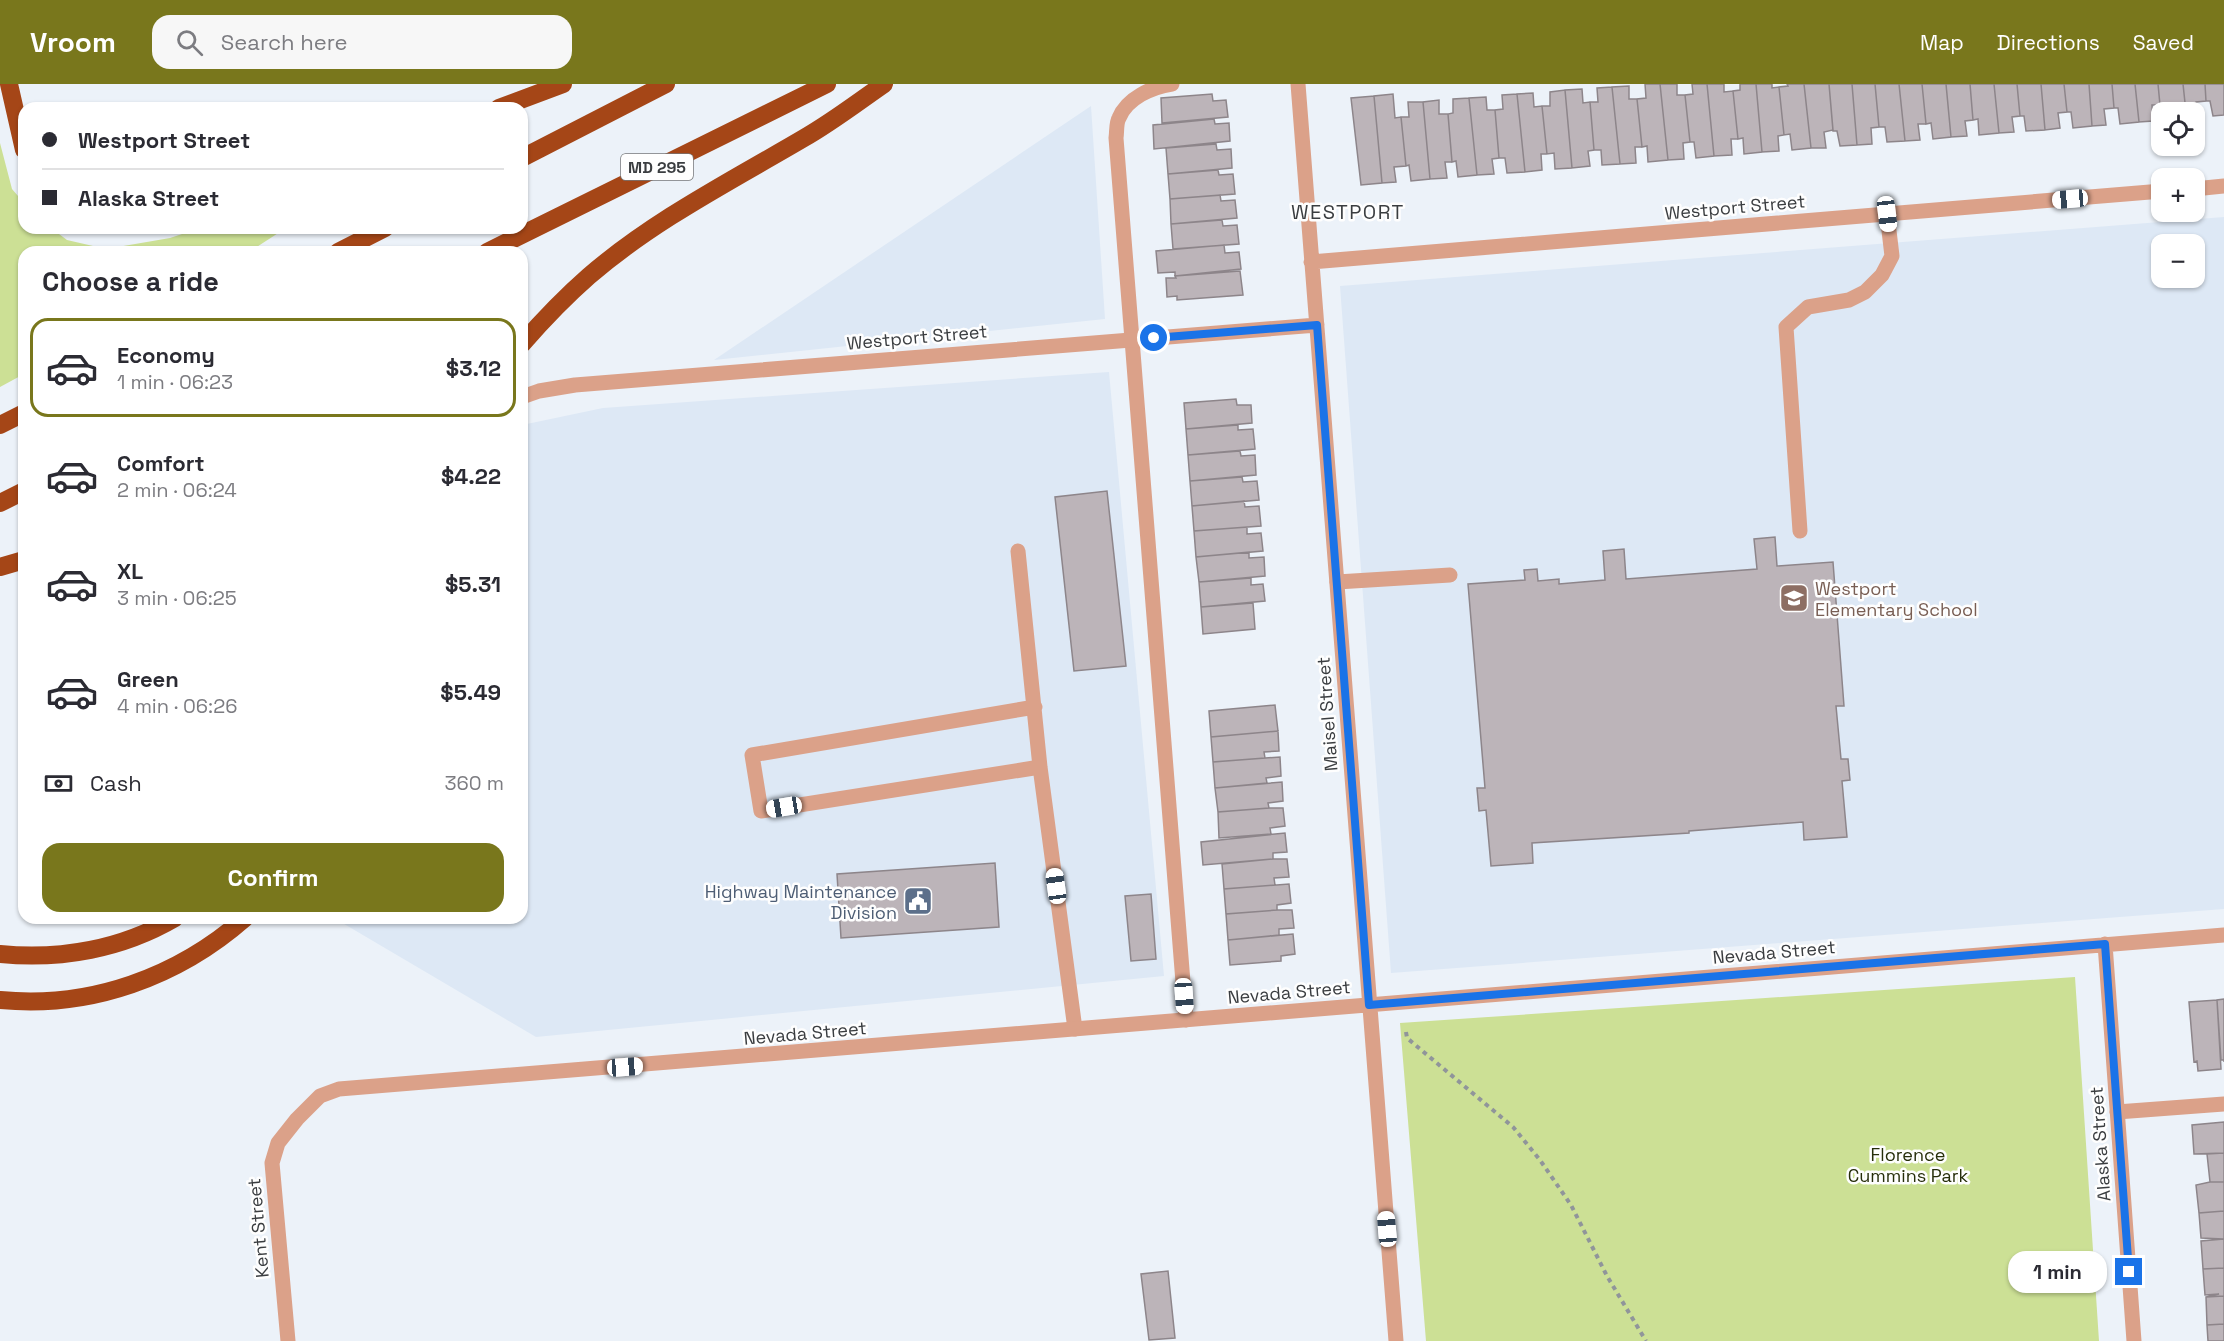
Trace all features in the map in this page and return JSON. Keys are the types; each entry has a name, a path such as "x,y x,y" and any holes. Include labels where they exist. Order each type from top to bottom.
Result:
{"highway":[{"path":"9,84 18,124"},
{"path":"515,102 563,84"},
{"path":"528,155 666,84"},
{"name":"MD 295","path":"528,232 827,84"},
{"path":"528,338 591,274 626,248 702,196 807,137 884,84"},
{"path":"350,246 373,234"},
{"name":"MD 295","path":"499,246 523,234"},
{"path":"0,425 18,416"},
{"path":"0,503 18,494"},
{"path":"0,567 18,562"},
{"path":"0,954 50,955 85,952 119,944 153,931 164,924"},
{"path":"0,1000 54,1001 128,987 186,961 237,924"}],"street":[{"path":"1172,84 1146,92 1132,100 1119,118 1116,138 1186,1020"},
{"name":"Maisel Street","path":"1298,84 1396,1341"},
{"path":"2205,188 2224,186"},
{"name":"Westport Street","path":"1311,262 2151,192"},
{"path":"1800,531 1786,327 1808,307 1849,300 1865,292 1882,275 1892,256 1887,214"},
{"name":"Westport Street","path":"528,395 575,385 1317,325"},
{"path":"1018,551 1040,767 1075,1029"},
{"path":"1337,582 1450,576"},
{"path":"1035,707 752,755 761,811 1040,767"},
{"name":"Nevada Street","path":"297,1119 320,1096 339,1089 863,1048 2224,935"},
{"name":"Alaska Street","path":"2105,944 2134,1341"},
{"path":"2117,1112 2224,1104"},
{"name":"Kent Street","path":"288,1341 272,1163 278,1143 297,1119"}],"path":[{"path":"1406,1032 1407,1038 1513,1127 1540,1160 1571,1205 1607,1276 1646,1341"}],"shaded area":[{"path":"1091,106 1105,319 714,360"},
{"name":"Westport Elementary School","path":"2224,217 2224,909 1391,973 1340,286 2160,222 2205,222 2205,218"},
{"path":"1109,372 1164,976 536,1037 344,924 528,924 528,424 603,408"}],"green space":[{"path":"0,143 12,189 18,196 18,234 59,234 67,240 93,246 18,246 18,377 0,387"},
{"path":"182,234 277,234 258,246 123,246"},
{"name":"Florence Cummins Park","path":"2075,977 2099,1341 1426,1341 1400,1023"}],"building":[{"path":"1645,84 1660,84 1668,160 1648,162 1647,146 1642,147 1637,99 1646,98"},
{"path":"1660,84 1677,84 1677,95 1685,95 1690,142 1683,143 1684,159 1668,160"},
{"path":"1692,84 1707,84 1714,156 1696,158 1694,142 1690,142 1685,95 1693,94"},
{"path":"1707,84 1724,84 1724,92 1733,91 1738,139 1731,139 1732,155 1714,156"},
{"path":"1740,84 1756,84 1762,152 1744,154 1743,138 1738,139 1733,91 1740,90"},
{"path":"1756,84 1772,84 1772,88 1779,87 1784,135 1778,136 1779,151 1762,152"},
{"path":"1787,84 1804,84 1811,148 1792,150 1790,134 1784,135 1779,87 1788,86"},
{"path":"1804,84 1829,84 1833,130 1824,132 1826,148 1811,148"},
{"path":"1829,84 1852,84 1857,145 1840,146 1837,131 1833,131"},
{"path":"1852,84 1875,84 1879,127 1871,128 1872,144 1857,145"},
{"path":"1875,84 1899,84 1905,141 1887,142 1885,127 1879,127"},
{"path":"1899,84 1922,84 1926,124 1918,124 1920,140 1905,141"},
{"path":"1922,84 1946,84 1951,137 1933,139 1931,123 1926,124"},
{"path":"1946,84 1970,84 1973,120 1965,121 1967,136 1951,137"},
{"path":"1970,84 1994,84 1999,133 1979,135 1978,119 1973,120"},
{"path":"1994,84 2017,84 2020,116 2012,117 2014,132 1999,133"},
{"path":"2017,84 2041,84 2045,130 2026,131 2024,116 2020,116"},
{"path":"2041,84 2064,84 2067,112 2058,113 2060,128 2045,130"},
{"path":"2064,84 2089,84 2092,126 2073,128 2071,112 2067,112"},
{"path":"2089,84 2112,84 2114,108 2104,109 2106,125 2092,126"},
{"path":"2112,84 2135,84 2139,122 2120,124 2118,108 2114,108"},
{"path":"2135,84 2158,84 2160,102 2151,102 2151,121 2139,122"},
{"path":"2158,84 2183,84 2185,102 2160,102"},
{"path":"2183,84 2205,84 2206,101 2185,102"},
{"path":"2205,84 2224,84 2224,115 2213,116 2210,101 2206,101"},
{"path":"1629,86 1629,99 1637,99 1642,147 1635,147 1636,163 1620,164 1612,87"},
{"path":"1612,87 1620,164 1602,165 1601,150 1594,150 1590,102 1598,102 1597,88"},
{"path":"1582,89 1583,103 1590,102 1594,150 1588,151 1590,166 1572,168 1565,90"},
{"path":"1565,90 1572,168 1555,169 1554,153 1547,154 1542,106 1550,106 1550,92"},
{"path":"1533,93 1534,107 1542,106 1547,154 1541,154 1542,170 1525,172 1517,94"},
{"path":"1212,94 1213,101 1226,100 1228,117 1162,123 1161,98"},
{"path":"1393,94 1395,118 1401,117 1406,166 1394,167 1396,182 1382,183 1374,96"},
{"path":"1517,94 1525,172 1507,173 1505,158 1499,158 1495,110 1503,109 1502,95"},
{"path":"1374,96 1382,183 1361,185 1351,98"},
{"path":"1486,97 1487,110 1495,110 1499,158 1492,159 1494,174 1477,175 1469,98"},
{"path":"1469,98 1477,175 1458,177 1456,161 1452,162 1448,114 1453,113 1453,99"},
{"path":"1439,100 1439,114 1448,114 1452,162 1445,162 1447,178 1430,179 1423,102"},
{"path":"1408,102 1423,102 1430,179 1411,181 1409,165 1406,166 1401,117 1409,117"},
{"path":"1214,119 1215,124 1229,123 1230,141 1154,149 1153,125"},
{"path":"1216,144 1217,150 1231,149 1232,168 1168,174 1166,148"},
{"path":"1218,170 1219,175 1233,174 1235,194 1170,199 1168,174"},
{"path":"1220,195 1221,201 1235,200 1237,218 1171,224 1170,199"},
{"path":"1222,220 1223,226 1237,225 1239,244 1173,249 1171,224"},
{"path":"1224,245 1225,253 1239,252 1241,269 1175,276 1175,272 1158,273 1156,251"},
{"path":"1240,271 1243,295 1177,300 1177,296 1167,297 1166,278"},
{"path":"1236,399 1237,405 1251,405 1252,423 1186,429 1184,403"},
{"path":"1238,425 1238,430 1253,429 1255,449 1188,455 1186,429"},
{"path":"1240,451 1241,456 1255,455 1256,475 1190,481 1188,455"},
{"path":"1242,477 1243,482 1257,481 1259,500 1192,506 1190,481"},
{"path":"1107,491 1126,666 1074,671 1055,497"},
{"path":"1244,501 1245,507 1259,506 1261,526 1194,531 1192,506"},
{"path":"1247,527 1247,534 1261,533 1263,551 1196,557 1194,531"},
{"path":"1775,537 1777,566 1833,562 1844,706 1836,706 1841,759 1848,759 1850,780 1842,781 1847,837 1804,840 1803,822 1689,831 1689,833 1532,843 1533,863 1491,866 1486,810 1479,811 1477,788 1485,788 1468,584 1525,580 1524,570 1537,569 1538,581 1559,579 1559,584 1605,580 1603,551 1624,549 1626,579 1757,569 1754,539"},
{"path":"1249,552 1249,558 1264,557 1265,576 1199,582 1196,557"},
{"path":"1251,578 1251,585 1263,584 1265,601 1201,607 1199,582"},
{"path":"1253,603 1255,629 1203,634 1201,607"},
{"path":"1275,705 1278,731 1211,737 1209,711"},
{"path":"1278,731 1279,751 1264,752 1265,758 1213,762 1211,737"},
{"path":"1280,757 1281,776 1266,778 1267,783 1215,788 1213,762"},
{"path":"1282,782 1283,801 1268,803 1269,808 1218,812 1215,788"},
{"path":"1283,808 1285,826 1270,828 1271,834 1219,838 1218,812"},
{"path":"1285,833 1287,852 1273,853 1273,859 1203,865 1201,842"},
{"path":"1287,859 1289,877 1274,878 1275,885 1224,889 1222,864"},
{"name":"Highway Maintenance Division","path":"995,863 999,927 841,938 837,874"},
{"path":"1289,884 1291,903 1277,905 1277,910 1226,914 1224,889"},
{"path":"1151,894 1156,959 1131,961 1125,896"},
{"path":"1292,910 1294,928 1279,929 1279,935 1228,940 1226,914"},
{"path":"1293,934 1295,954 1281,956 1281,961 1230,965 1228,940"},
{"path":"2224,999 2224,1060 2221,1060 2217,1000"},
{"path":"2217,1000 2221,1069 2198,1071 2197,1061 2194,1062 2189,1002"},
{"path":"2224,1122 2224,1153 2194,1154 2192,1125"},
{"path":"2224,1153 2224,1182 2210,1182 2207,1154"},
{"path":"2224,1182 2224,1211 2199,1213 2196,1185"},
{"path":"2224,1211 2224,1239 2201,1238 2199,1213"},
{"path":"2224,1239 2224,1268 2203,1269 2201,1241"},
{"path":"2224,1268 2224,1296 2206,1297 2219,1294 2205,1295 2203,1269"},
{"path":"1168,1271 1175,1338 1149,1340 1141,1274"},
{"path":"2224,1296 2224,1324 2207,1325 2206,1297"},
{"path":"2224,1324 2224,1341 2208,1341 2207,1325"}],"place":[{"name":"Westport Elementary School","path":"1794,598"},
{"name":"Highway Maintenance Division","path":"918,901"}],"district":[{"name":"WESTPORT","path":"1348,212"}],"route":[{"path":"1154,338 1317,325 1369,1005 2105,944 2129,1272"}]}
